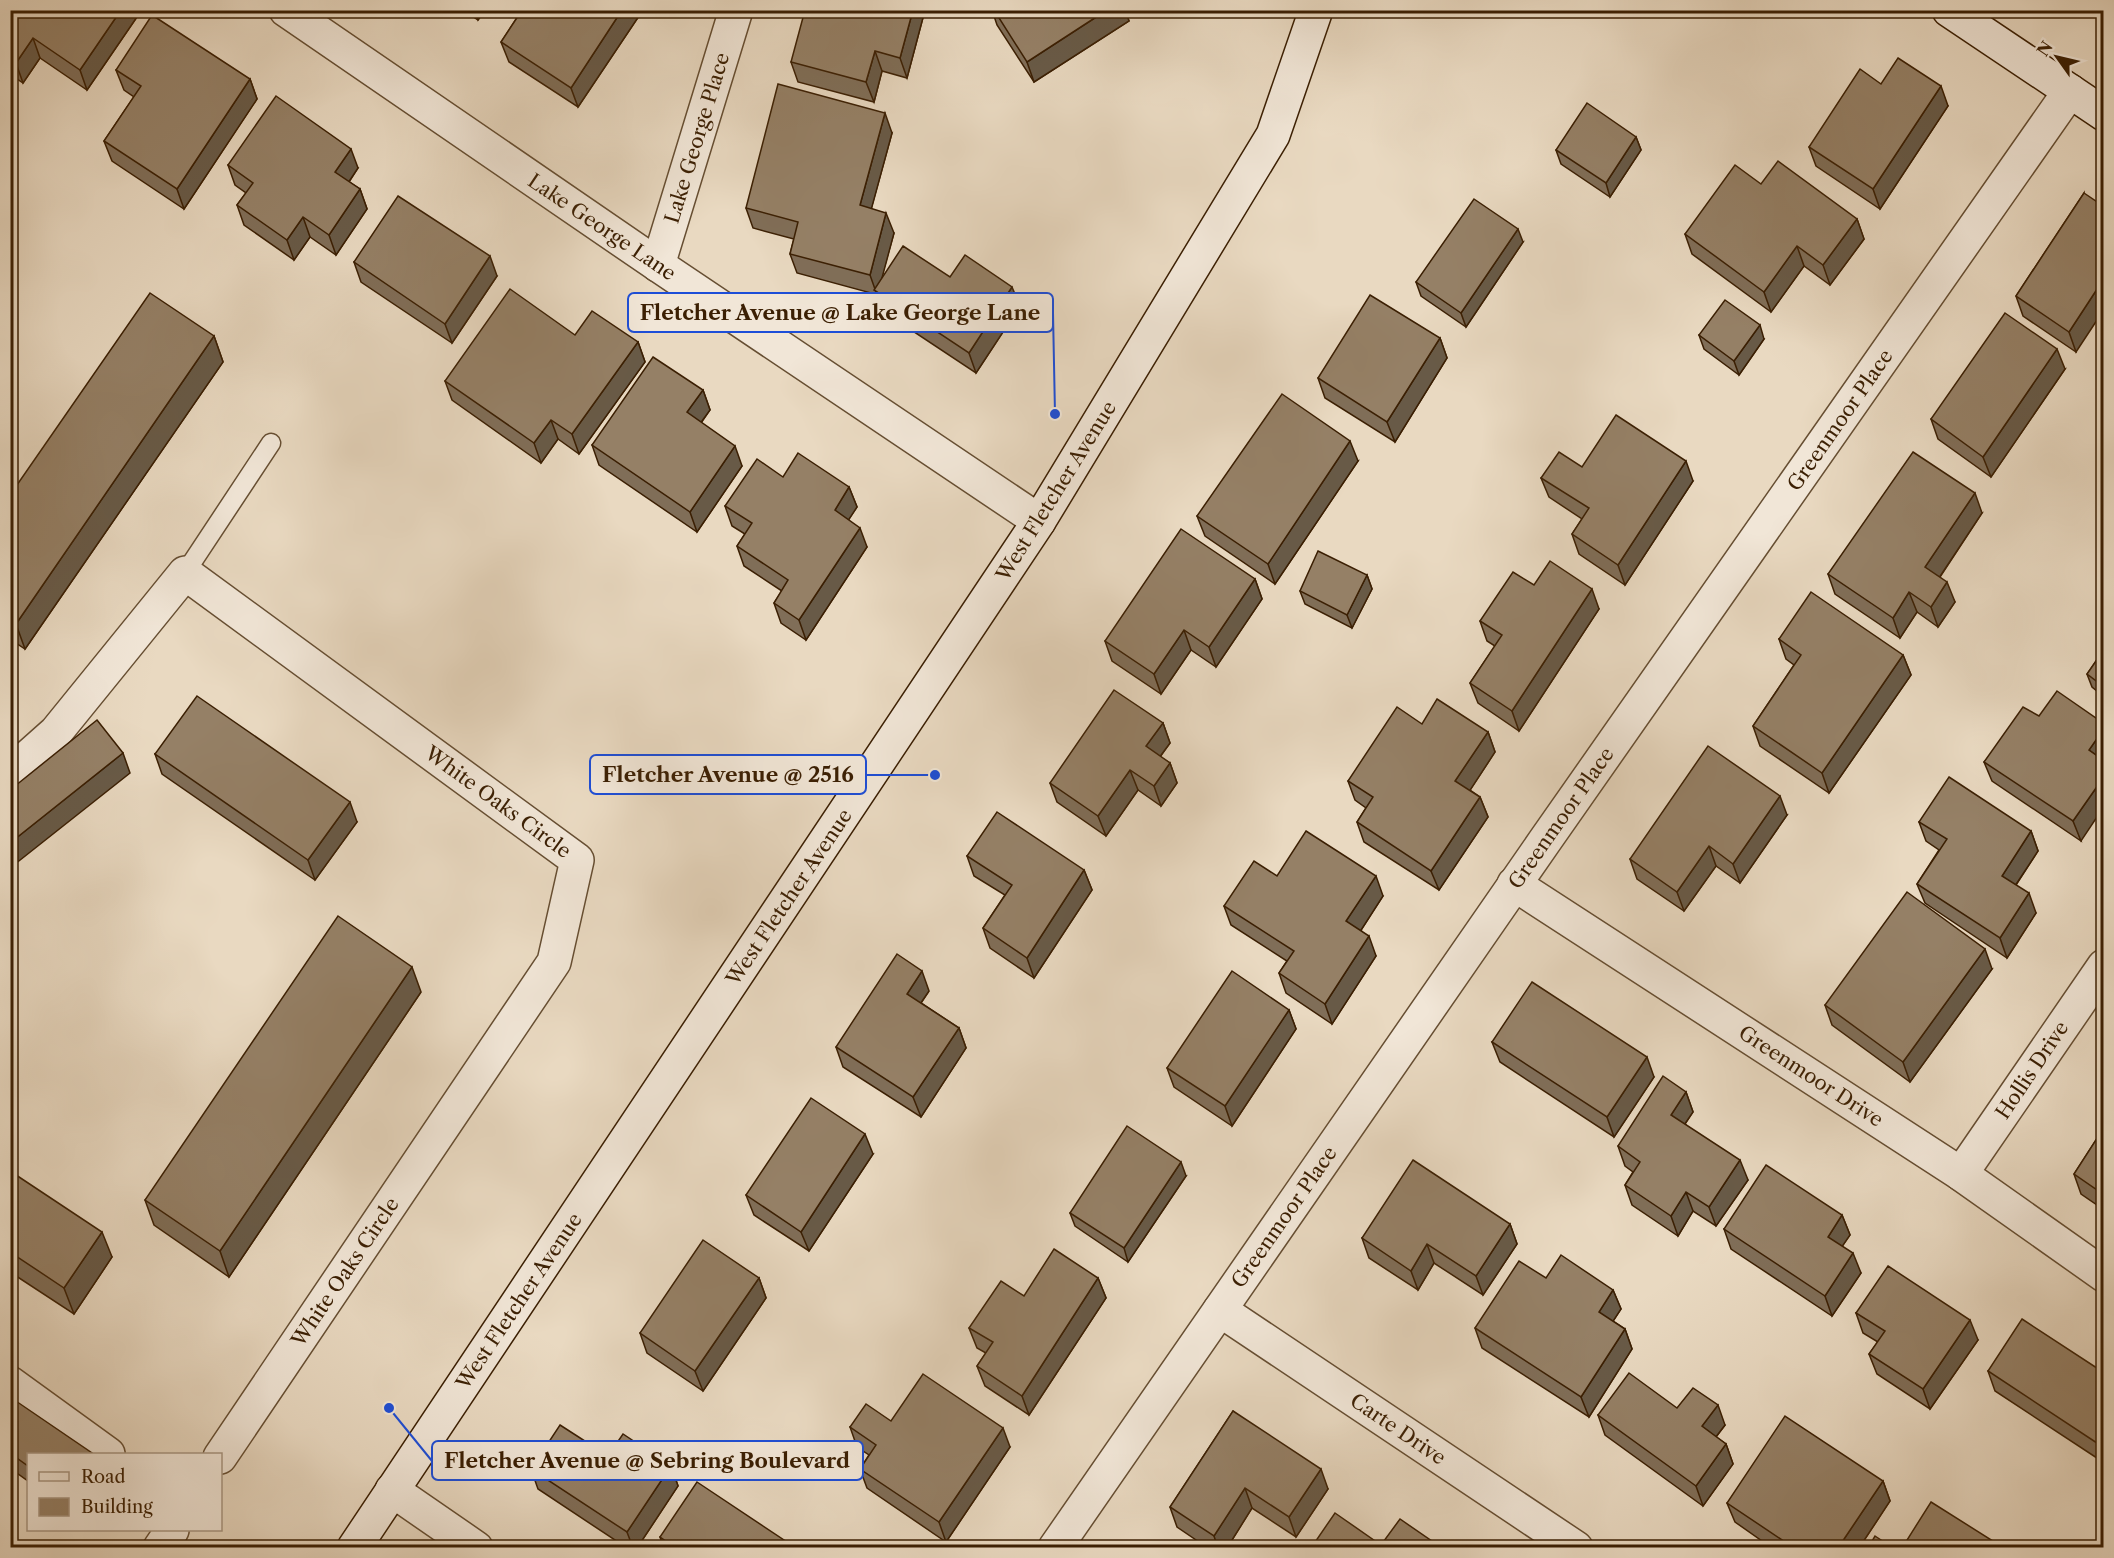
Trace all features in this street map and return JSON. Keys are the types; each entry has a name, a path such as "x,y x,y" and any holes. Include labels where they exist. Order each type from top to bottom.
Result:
{"street":[{"name":"Lake George Lane","path":"286,10 658,265 1039,521"},
{"name":"Lake George Place","path":"658,265 736,10"},
{"name":"West Fletcher Avenue","path":"354,1548 1039,521 1273,135 1316,10"},
{"path":"1949,10 2103,114"},
{"name":"Greenmoor Place","path":"1055,1548 1514,884 2070,91"},
{"path":"10,773 57,732 184,573"},
{"name":"White Oaks Circle","path":"184,573 577,860 554,962 222,1454"},
{"name":"Greenmoor Drive","path":"1514,884 1961,1174 2103,1275"},
{"name":"Hollis Drive","path":"1961,1174 2103,966"},
{"name":"Carte Drive","path":"1220,1310 1576,1548"},
{"path":"10,1383 105,1453"},
{"path":"392,1490 476,1548"},
{"path":"160,1548 171,1531"}],"lane":[{"path":"184,573 271,443"}],"building":[{"path":"10,10 121,10 80,70 33,38 16,63 10,59"},
{"path":"522,10 622,10 571,88 501,42"},
{"path":"805,10 913,10 900,58 875,51 866,82 791,62"},
{"path":"994,10 1107,10 1027,62"},
{"path":"152,15 250,79 177,189 104,141 141,86 116,70"},
{"path":"1898,58 1941,86 1873,189 1809,147 1860,69 1881,84"},
{"path":"778,84 885,113 860,205 886,213 870,275 790,254 798,222 746,208"},
{"path":"276,96 351,149 335,172 360,189 329,235 303,217 287,240 237,205 253,183 228,165"},
{"path":"1587,103 1636,137 1606,183 1556,150"},
{"path":"1778,161 1857,219 1823,265 1797,246 1764,292 1685,234 1735,165 1761,184"},
{"path":"2084,193 2103,206 2103,280 2069,332 2016,296"},
{"path":"398,196 490,256 445,324 354,262"},
{"path":"1474,199 1518,229 1461,313 1416,282"},
{"path":"903,246 950,277 965,255 1012,287 969,353 874,290"},
{"path":"510,289 575,335 592,311 638,342 572,434 551,420 534,443 445,381"},
{"path":"150,293 214,336 16,624 10,620 10,495"},
{"path":"1370,295 1440,338 1387,422 1318,378"},
{"path":"1725,300 1760,325 1734,361 1699,335"},
{"path":"2005,313 2057,349 1983,457 1931,419"},
{"path":"653,357 703,390 687,412 735,446 690,512 592,445"},
{"path":"1282,394 1350,441 1268,564 1197,516"},
{"path":"1616,415 1686,461 1618,565 1572,534 1589,508 1541,478 1559,452 1582,467"},
{"path":"1913,452 1975,493 1925,567 1947,582 1931,607 1909,592 1893,618 1828,574"},
{"path":"798,453 849,487 835,510 860,528 799,620 774,603 788,580 737,546 752,523 725,506 757,459 783,477"},
{"path":"1181,529 1255,579 1209,647 1184,630 1154,674 1105,641"},
{"path":"1318,551 1367,575 1347,615 1300,591"},
{"path":"1550,561 1592,589 1512,711 1470,683 1502,635 1480,621 1513,572 1534,585"},
{"path":"1811,592 1903,655 1822,773 1753,726 1801,655 1779,639"},
{"path":"2103,651 2103,686 2087,674"},
{"path":"1114,690 1163,723 1146,746 1170,763 1154,786 1130,770 1098,816 1050,783"},
{"path":"2057,691 2103,723 2103,730 2089,750 2103,760 2103,778 2073,821 1984,762 2023,707 2039,716"},
{"path":"197,696 350,802 308,860 155,754"},
{"path":"1437,699 1488,732 1455,781 1480,797 1431,871 1357,822 1373,797 1348,781 1397,707 1422,724"},
{"path":"97,720 123,753 10,843 10,790"},
{"path":"1708,746 1780,796 1733,864 1709,846 1677,892 1630,859"},
{"path":"1949,777 2031,831 2002,876 2029,893 2000,938 1917,884 1947,839 1919,822"},
{"path":"997,812 1084,870 1027,958 983,928 1012,885 967,856"},
{"path":"1306,831 1376,876 1346,921 1369,936 1325,1004 1279,973 1294,951 1224,906 1254,861 1277,876"},
{"path":"1907,892 1985,949 1903,1062 1825,1005"},
{"path":"338,916 412,967 220,1251 145,1200"},
{"path":"897,954 922,971 907,994 959,1028 913,1097 836,1047"},
{"path":"1232,971 1289,1010 1225,1106 1167,1068"},
{"path":"1532,982 1647,1057 1607,1117 1492,1042"},
{"path":"1663,1076 1686,1092 1671,1115 1740,1160 1709,1207 1686,1192 1671,1216 1625,1185 1640,1162 1618,1146"},
{"path":"811,1098 865,1134 801,1232 746,1195"},
{"path":"1127,1126 1181,1162 1124,1248 1070,1213"},
{"path":"2103,1129 2103,1194 2074,1174"},
{"path":"1413,1160 1510,1224 1476,1276 1427,1244 1411,1271 1362,1238"},
{"path":"1766,1165 1842,1215 1828,1237 1853,1253 1825,1296 1724,1229"},
{"path":"10,1171 102,1232 64,1288 10,1252"},
{"path":"703,1240 759,1278 695,1371 640,1333"},
{"path":"1054,1249 1098,1278 1022,1396 977,1366 993,1342 969,1328 1001,1281 1024,1296"},
{"path":"1561,1255 1613,1290 1599,1312 1625,1329 1581,1397 1475,1328 1519,1261 1546,1278"},
{"path":"1888,1266 1970,1320 1923,1389 1869,1354 1885,1331 1856,1313"},
{"path":"2022,1319 2103,1372 2103,1447 1988,1371"},
{"path":"1629,1373 1677,1408 1693,1388 1718,1405 1702,1426 1726,1444 1696,1486 1598,1415"},
{"path":"923,1374 1003,1428 939,1522 860,1469 876,1445 850,1427 866,1404 891,1421"},
{"path":"10,1397 92,1453 27,1453 27,1465 10,1453"},
{"path":"1233,1411 1321,1469 1289,1517 1245,1488 1214,1536 1170,1507"},
{"path":"1785,1416 1883,1481 1838,1548 1794,1548 1727,1503"},
{"path":"560,1425 608,1456 623,1434 671,1466 627,1532 531,1469"},
{"path":"697,1482 790,1544 788,1548 676,1548 660,1537"},
{"path":"1931,1502 2004,1548 1902,1548"},
{"path":"1335,1513 1381,1545 1400,1519 1442,1548 1311,1548"},
{"path":"1875,1536 1893,1548 1868,1548"}],"place":[{"name":"Fletcher Avenue @ Lake George Lane","path":"1055,414"},
{"name":"Fletcher Avenue @ 2516","path":"935,775"},
{"name":"Fletcher Avenue @ Sebring Boulevard","path":"389,1408"}]}
